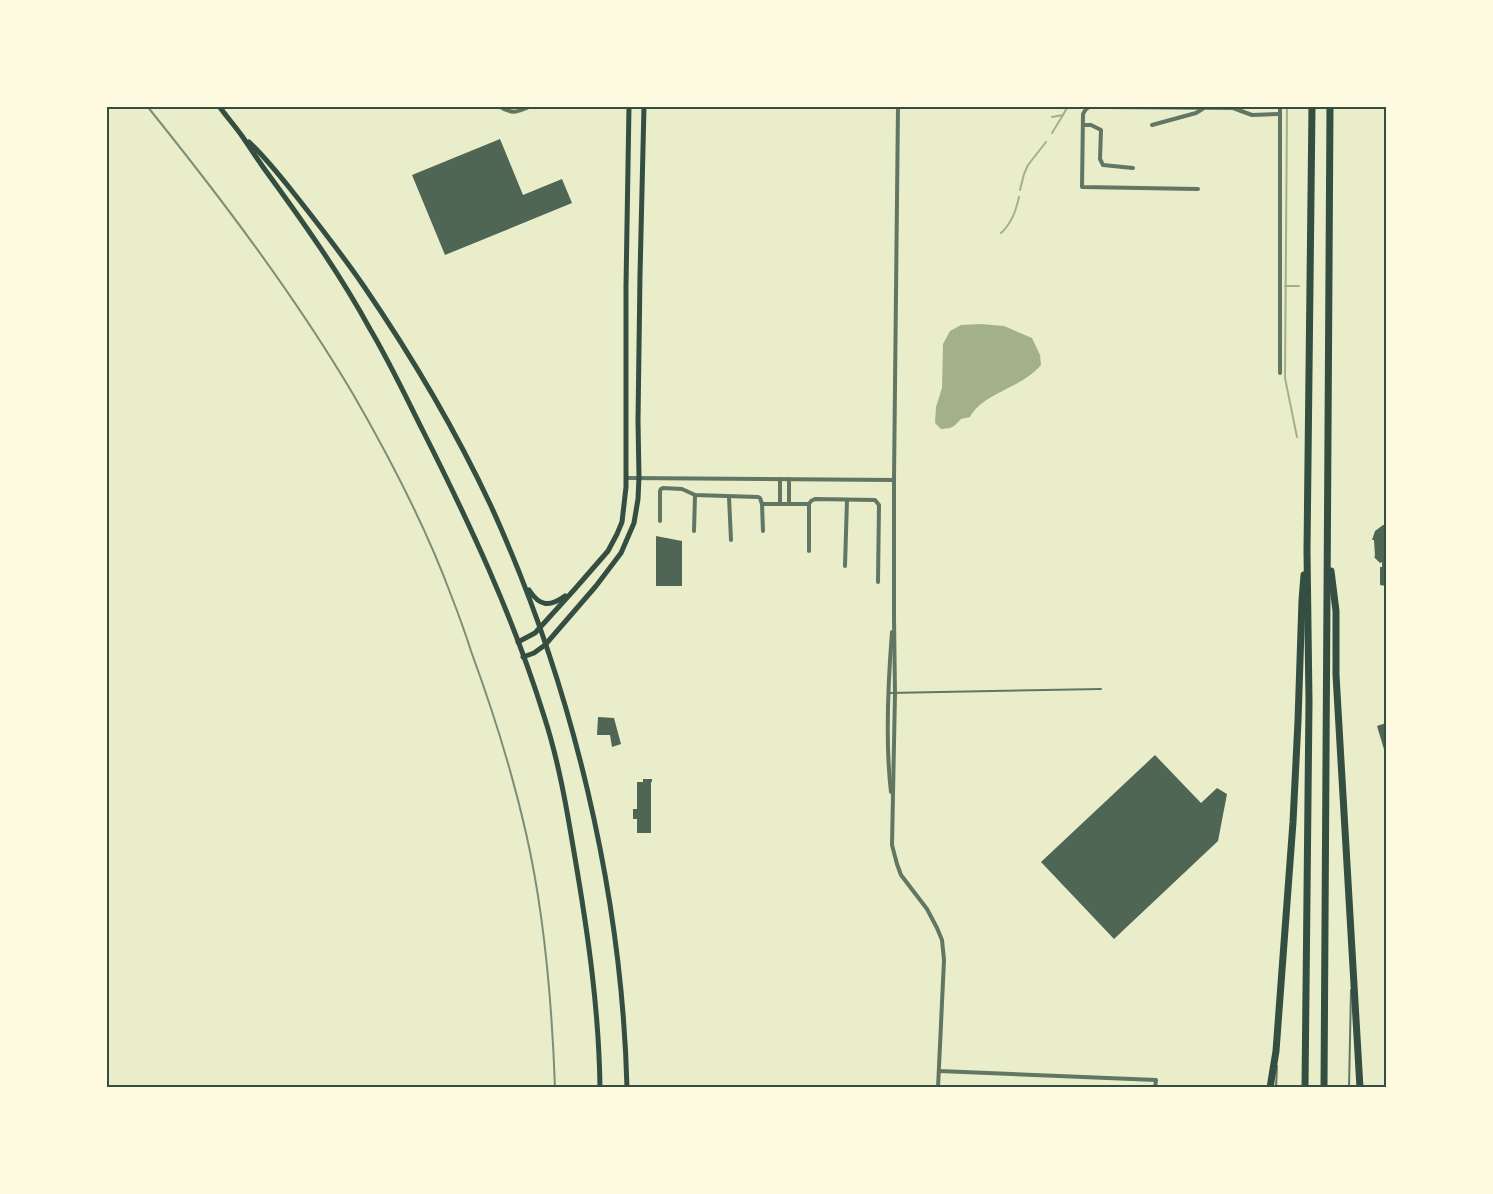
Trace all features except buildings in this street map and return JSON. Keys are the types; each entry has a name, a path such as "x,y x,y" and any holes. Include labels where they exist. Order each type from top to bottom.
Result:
{"highway":[{"path":"1305,1088 1309,702 1307,551 1312,106"},
{"path":"1324,1088 1330,106"},
{"path":"1328,542 1336,611 1336,675 1360,1088"},
{"path":"1270,1088 1276,1051 1293,822 1302,600 1307,551"}],"main road":[{"path":"219,106 242,135 364,317 472,531 502,600 542,708 560,778 592,967 597,1015 600,1088"},
{"path":"523,657 534,653 544,645 596,586 623,548 634,523 639,477 639,320 644,106"},
{"path":"518,642 539,628 605,554 617,534 624,514 628,107"},
{"path":"242,135 267,160 322,229 390,325 462,448 518,570 571,728 600,853 618,965 627,1088"},
{"path":"518,570 533,597 543,604 556,603 574,590"}],"street":[{"path":"500,106 507,112 522,111 531,106"},
{"path":"898,106 892,845 897,864 907,884 932,918 942,940 944,960 938,1088"},
{"path":"1280,106 1280,373"},
{"path":"1198,189 1082,187 1083,114 1086,109 1089,107 1233,108 1252,115 1280,114"},
{"path":"1152,125 1196,113 1204,108"},
{"path":"1083,124 1091,124 1101,130 1100,159 1104,165 1133,168"},
{"path":"626,478 894,480"},
{"path":"780,479 780,504"},
{"path":"789,479 789,504"},
{"path":"660,521 661,489 682,489 695,495 760,498 763,531"},
{"path":"694,531 695,495"},
{"path":"729,497 731,540"},
{"path":"762,504 809,504 815,499 878,502 878,582"},
{"path":"845,566 847,500"},
{"path":"809,504 809,551"},
{"path":"892,805 888,754 894,618"},
{"path":"939,1071 1156,1080 1155,1088"}],"lane":[{"path":"889,693 1101,689"},
{"path":"1349,1088 1353,970"},
{"path":"1276,1051 1276,1088"}],"shaded area":[{"path":"961,325 1004,326 1032,338 1040,355 1041,365 1024,379 984,402 970,417 961,419 950,428 941,429 935,423 936,407 942,388 943,344 950,331"}],"waterway":[{"path":"1052,117 1063,115 1068,106"},
{"path":"1287,106 1285,378 1297,437"},
{"path":"1052,133 1063,115"},
{"path":"1020,190 1028,165 1046,142"},
{"path":"1001,233 1013,216 1019,197"},
{"path":"1285,286 1299,286"}],"railway":[{"path":"147,106 255,247 330,356 393,467 441,569 494,719 515,787 533,864 546,960 555,1088"}]}
